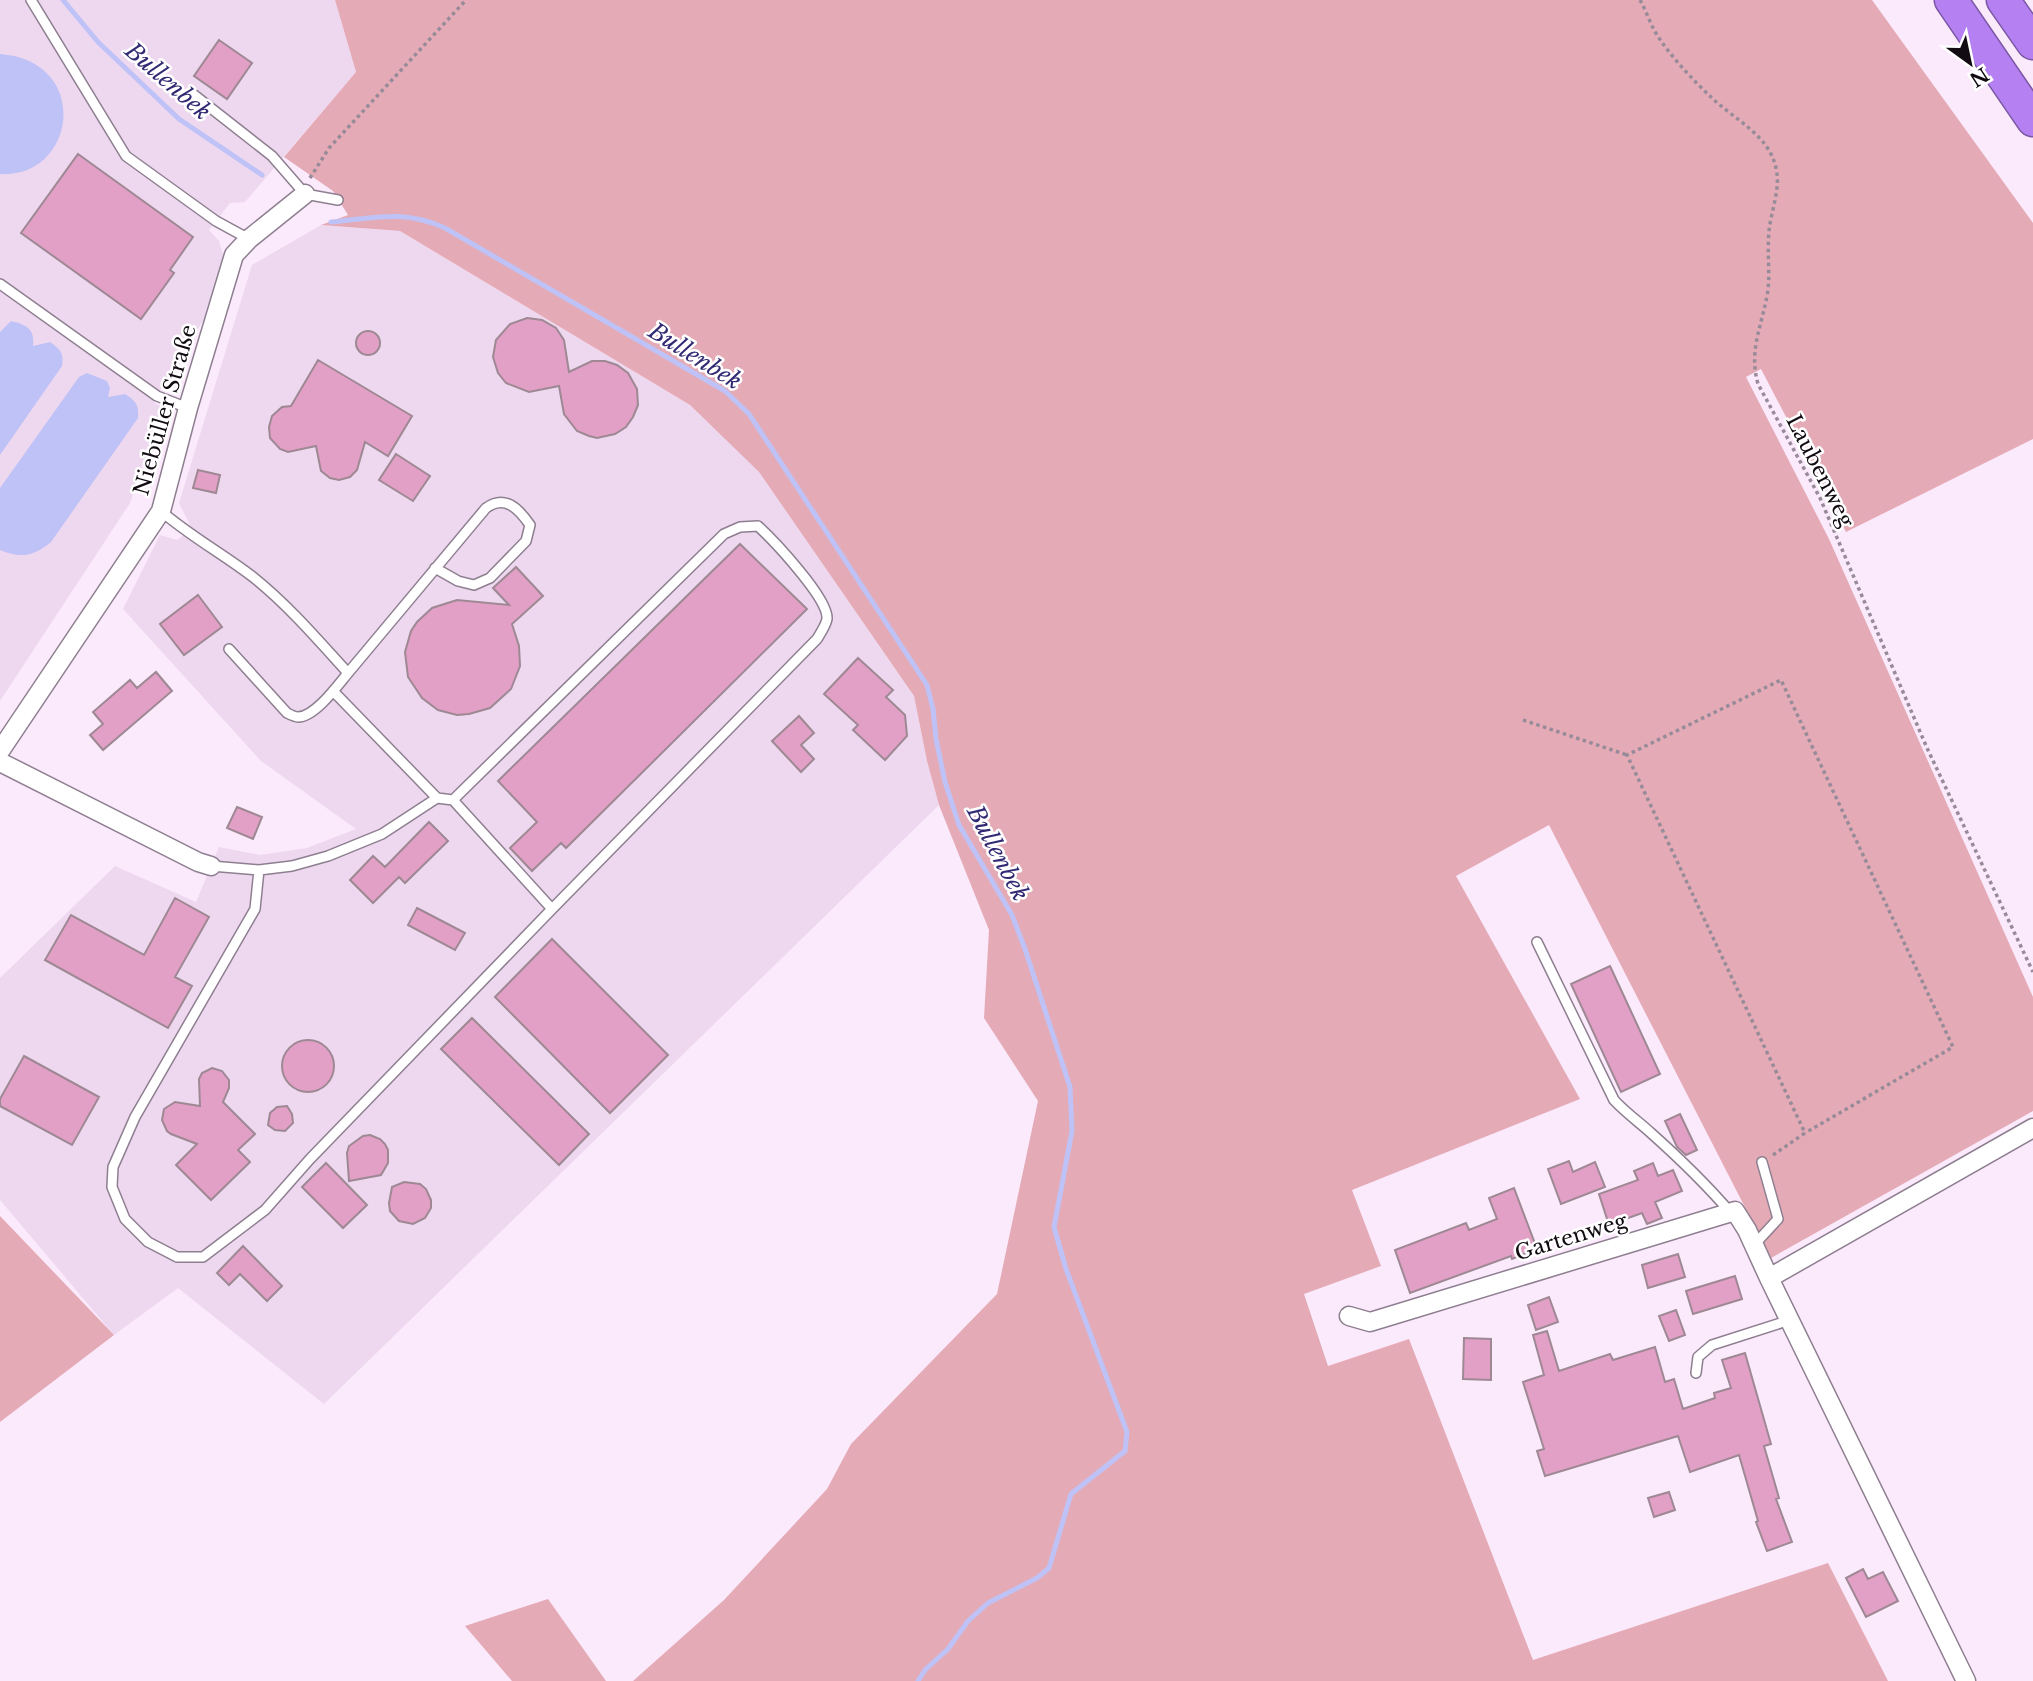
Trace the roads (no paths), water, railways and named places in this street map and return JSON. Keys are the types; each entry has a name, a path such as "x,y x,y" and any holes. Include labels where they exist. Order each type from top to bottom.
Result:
{"highway":[{"path":"1951,0 2033,120"},
{"path":"2003,0 2033,43"}],"street":[{"name":"Niebüller Straße","path":"0,751 160,511 234,255 248,239 305,194"},
{"path":"0,762 198,862 211,866"},
{"path":"1769,1278 2033,1128"},
{"path":"1730,1212 1735,1211 1755,1245 1966,1681"},
{"name":"Gartenweg","path":"1349,1316 1370,1322 1730,1212"}],"lane":[{"path":"31,0 126,156 216,221 248,239"},
{"path":"193,94 272,156 305,194 338,200"},
{"path":"0,284 157,396 188,408"},
{"path":"229,649 288,713 297,717 310,714 333,691 435,568 486,508 494,502 509,503 521,511 530,524 526,541 490,578 474,585 458,581 435,568"},
{"path":"160,511 187,533 253,577 301,621 348,673"},
{"path":"259,870 255,909 135,1117 113,1167 112,1187 125,1219 148,1242 177,1258 203,1257 265,1210 310,1159 817,639 827,620 824,604 778,545 758,526 740,527 724,534 453,800"},
{"path":"333,691 437,799"},
{"path":"211,866 259,870 292,866 350,848 382,834 437,799 453,800 552,909"},
{"path":"1537,942 1614,1100 1629,1117 1648,1130 1684,1163 1730,1212"},
{"path":"1755,1245 1778,1219 1762,1161"},
{"path":"1696,1373 1698,1357 1712,1345 1790,1320"}],"water":[{"path":"0,54 30,61 50,76 61,96 63,119 58,140 45,158 26,171 0,174"},
{"path":"11,321 29,329 33,335 33,346 50,342 54,345 61,352 63,362 0,455 0,332"},
{"path":"87,373 107,381 110,388 108,397 125,394 132,399 137,407 138,418 51,542 27,555 14,555 0,550 0,488 79,377"}],"waterway":[{"name":"Bullenbek","path":"63,0 98,42 179,119 262,175"},
{"name":"Bullenbek","path":"331,222 389,216 416,218 445,228 725,391 749,414 927,685 945,782 959,825 1012,915 1070,1087 1072,1131 1054,1227 1066,1269 1127,1432 1125,1451 1071,1494 1049,1568 1037,1578 988,1603 968,1621 948,1649 925,1670 918,1681"}]}
